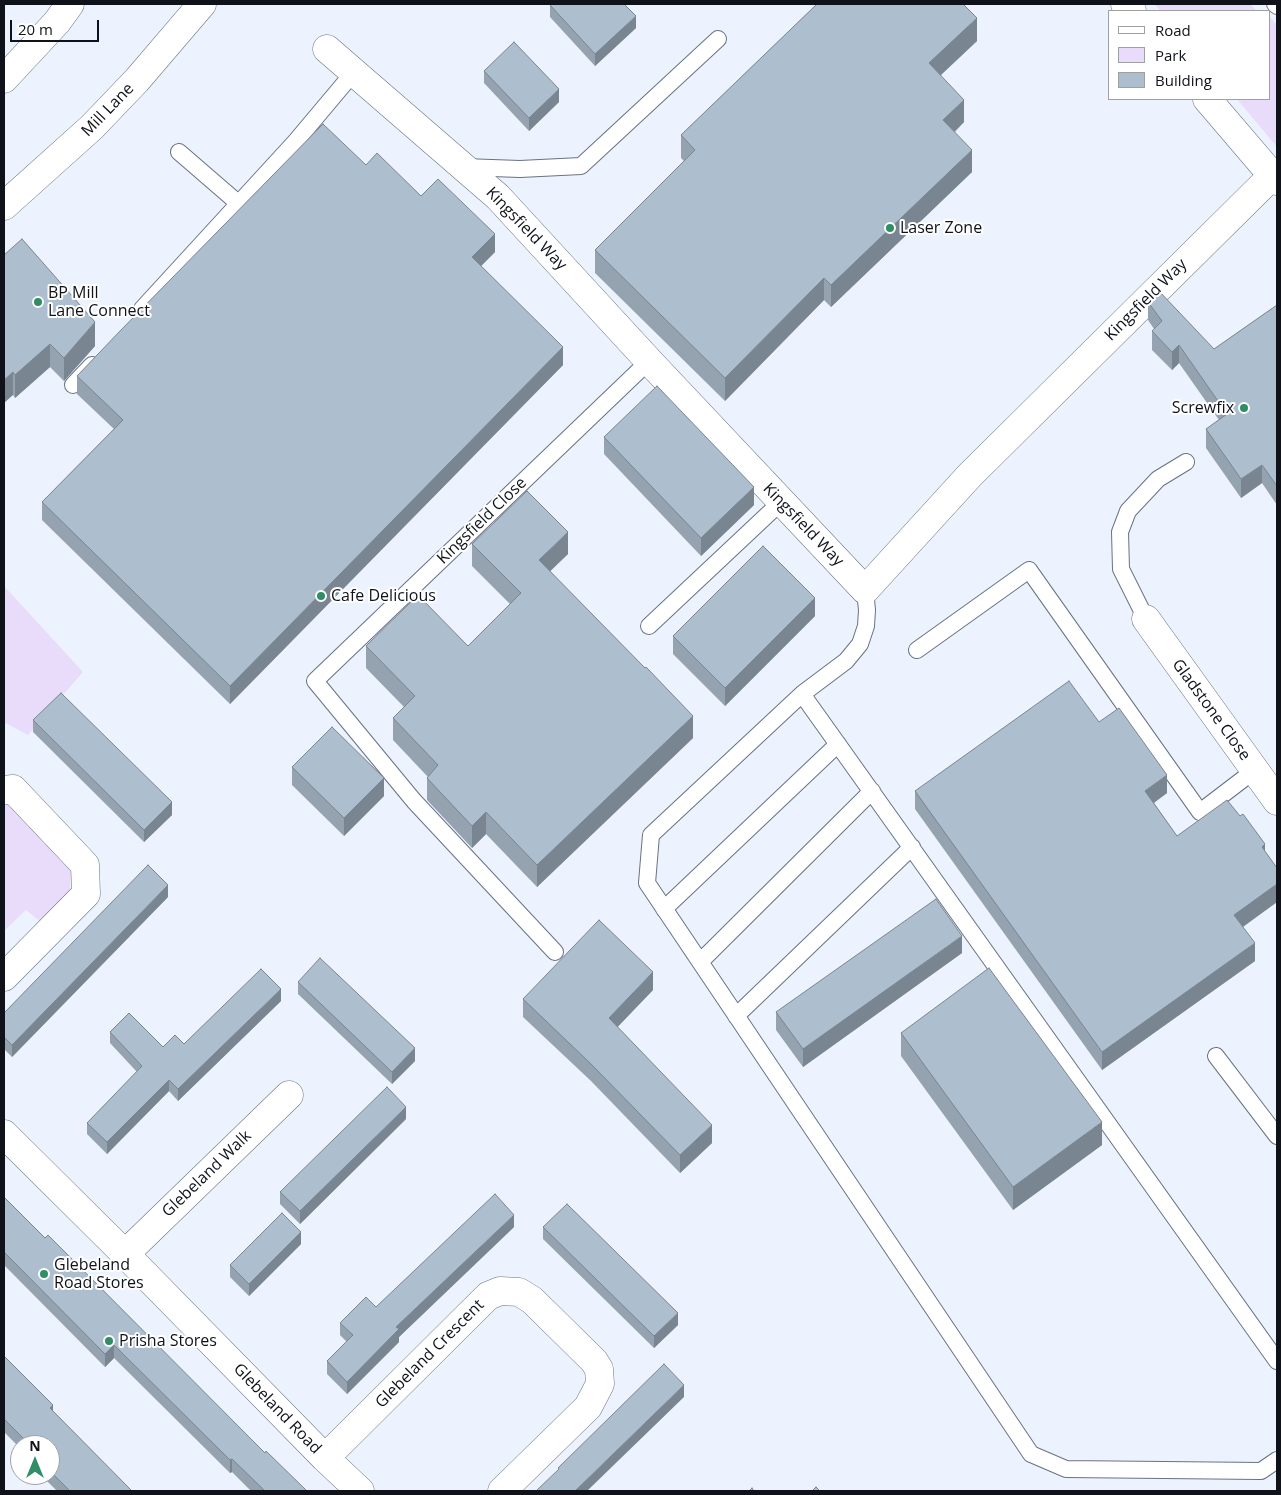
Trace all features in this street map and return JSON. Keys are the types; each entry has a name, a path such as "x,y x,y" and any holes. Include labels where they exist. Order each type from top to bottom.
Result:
{"street":[{"path":"4,79 58,22 70,4"},
{"name":"Mill Lane","path":"4,206 92,127 137,80 202,4"},
{"name":"Kingsfield Way","path":"328,49 498,197 648,361 865,590 970,475 1275,178"},
{"path":"1208,100 1275,178"},
{"name":"Gladstone Close","path":"1146,619 1277,801"},
{"path":"4,790 13,789 85,865 86,894 4,977"},
{"name":"Glebeland Walk","path":"125,1254 288,1095"},
{"name":"Glebeland Road","path":"4,1134 360,1491"},
{"name":"Glebeland Crescent","path":"325,1458 488,1296 500,1291 519,1292 532,1300 594,1361 599,1369 600,1384 588,1406 502,1491"}],"lane":[{"path":"463,167 520,169 581,166 718,39"},
{"path":"132,320 296,141 354,72"},
{"path":"179,152 238,204"},
{"path":"73,385 99,356"},
{"name":"Kingsfield Close","path":"555,952 414,801 315,681 648,361"},
{"path":"1146,619 1121,568 1120,532 1128,511 1158,479 1186,462"},
{"path":"648,626 781,502"},
{"path":"917,650 1029,570 1200,812 1255,770"},
{"path":"865,590 866,626 860,644 846,661 802,694 651,835 647,884 1031,1454 1066,1468 1261,1470 1277,1460"},
{"path":"802,694 1277,1361"},
{"path":"664,909 838,744"},
{"path":"700,962 872,792"},
{"path":"736,1016 912,847"},
{"path":"1216,1056 1277,1136"}],"green space":[{"path":"1154,4 1250,4 1256,10 1160,10"},
{"path":"1271,18 1277,25 1277,147 1238,100 1271,100"},
{"path":"4,586 83,672 28,735 4,722"},
{"path":"4,801 10,802 72,867 69,896 41,922 26,910 4,931"}],"building":[{"path":"551,4 624,4 636,16 595,54"},
{"path":"817,4 963,4 977,18 929,63 964,100 943,120 972,150 831,285 824,278 725,378 595,250 695,150 681,135"},
{"path":"514,42 559,89 529,118 484,71"},
{"path":"323,124 366,165 377,153 421,196 438,179 495,234 472,257 563,347 230,686 42,502 123,420 77,376"},
{"path":"22,239 95,322 64,358 50,344 15,375 13,372 4,380 4,255"},
{"name":"Screwfix","path":"1159,291 1214,349 1277,305 1277,486 1262,465 1241,479 1206,429 1227,414 1179,345 1172,352 1152,331 1162,321 1148,302"},
{"path":"657,386 754,487 701,538 604,437"},
{"path":"527,491 568,532 539,560 693,716 537,865 486,812 472,826 427,778 438,765 393,718 415,696 366,646 418,595 468,646 521,593 472,544"},
{"path":"763,546 815,598 725,688 673,636"},
{"path":"1069,681 1099,722 1119,708 1167,775 1145,791 1177,836 1227,800 1240,816 1243,814 1265,844 1262,847 1277,868 1277,884 1234,915 1255,943 1102,1052 915,791"},
{"path":"61,693 172,802 144,830 33,720"},
{"path":"332,727 384,778 344,818 292,767"},
{"path":"148,865 168,885 12,1045 4,1037 4,1013"},
{"path":"936,899 962,936 803,1049 776,1012"},
{"path":"599,920 653,972 609,1018 712,1125 680,1155 591,1064 523,999"},
{"path":"320,958 415,1048 392,1072 298,982"},
{"path":"989,968 1102,1122 1013,1187 901,1033"},
{"path":"261,969 281,989 178,1089 169,1080 107,1142 87,1123 142,1066 110,1032 129,1013 163,1047 175,1035 184,1044"},
{"path":"387,1087 406,1107 300,1211 280,1192"},
{"path":"495,1194 514,1215 396,1327 399,1329 347,1382 327,1361 353,1335 340,1323 366,1297 376,1307"},
{"path":"4,1197 45,1238 48,1235 265,1453 266,1451 307,1491 265,1491 232,1459 230,1460 114,1345 105,1354 4,1254"},
{"path":"567,1204 678,1313 654,1336 543,1227"},
{"path":"282,1213 301,1232 249,1284 230,1265"},
{"path":"4,1356 53,1405 50,1408 132,1491 70,1491 60,1481 60,1435 20,1435 4,1419"},
{"path":"664,1364 684,1385 575,1491 536,1491 558,1468"},
{"path":"816,1487 820,1491 812,1491"}],"place":[{"name":"Laser Zone","path":"890,228"},
{"name":"BP Mill Lane Connect","path":"38,302"},
{"name":"Screwfix","path":"1244,408"},
{"name":"Cafe Delicious","path":"321,596"},
{"name":"Glebeland Road Stores","path":"44,1274"},
{"name":"Prisha Stores","path":"109,1341"}]}
